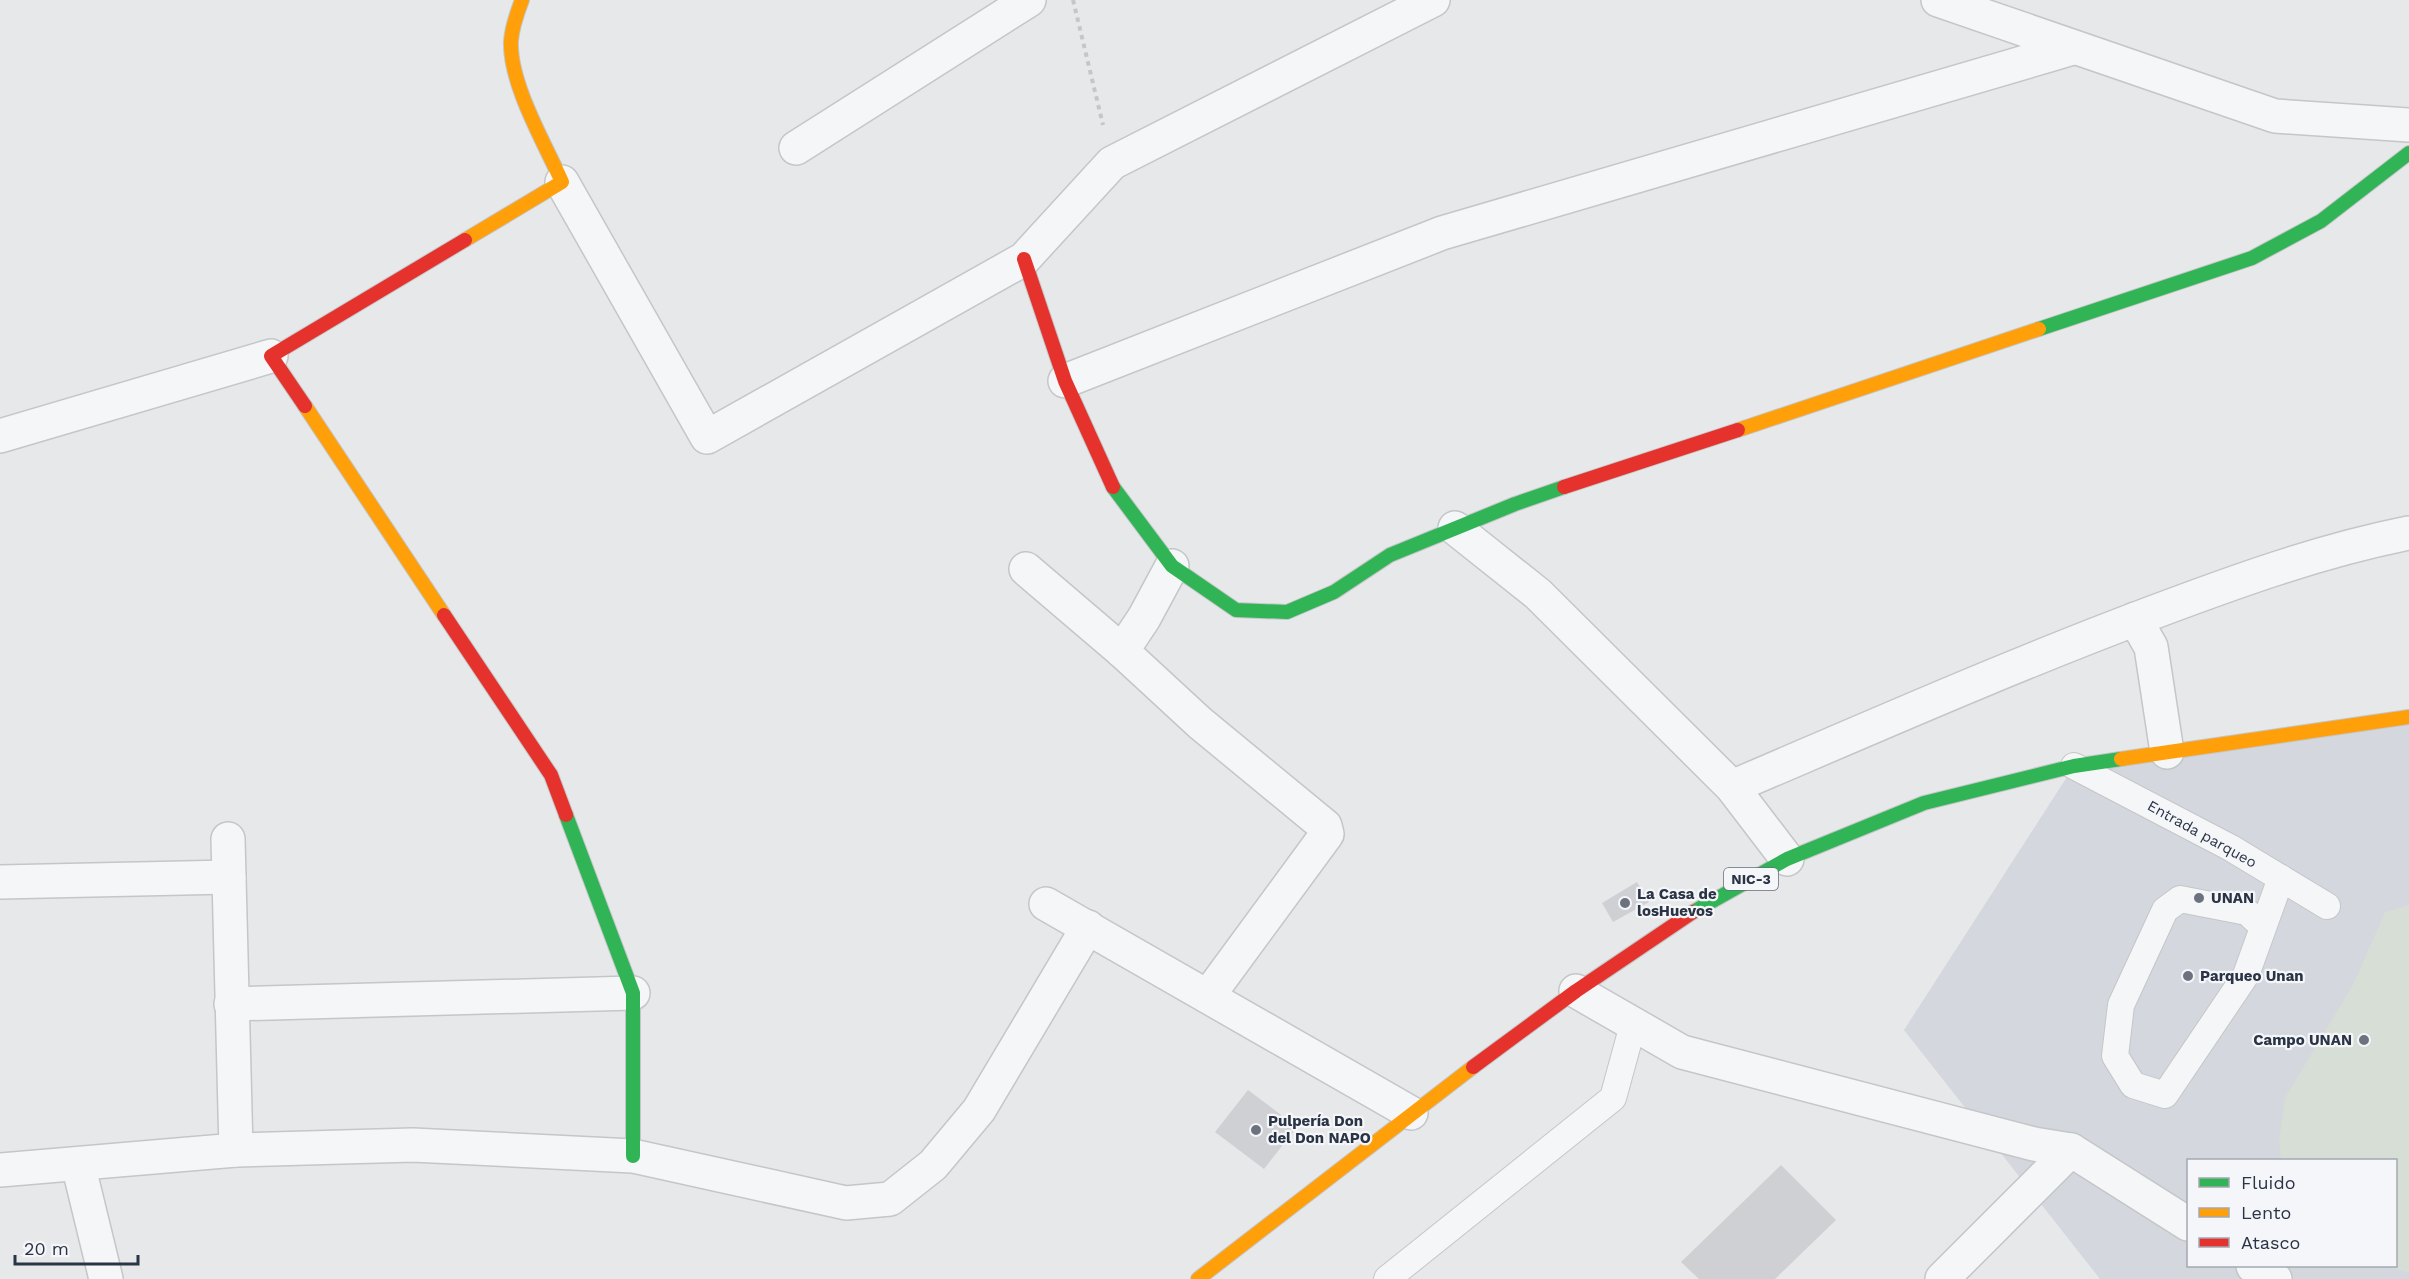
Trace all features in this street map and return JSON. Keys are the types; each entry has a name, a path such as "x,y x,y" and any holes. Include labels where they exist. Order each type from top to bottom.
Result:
{"street":[{"path":"522,0 513,23 511,44 514,71 562,182 707,437 1024,259 1112,163 1433,0"},
{"path":"796,148 1029,0"},
{"path":"1938,0 2275,116 2409,125"},
{"path":"1065,381 1442,233 2073,48"},
{"path":"1024,259 1065,381 1109,481 1172,566 1236,610 1287,612 1334,592 1390,555 1527,500 2252,258 2321,221 2409,153"},
{"path":"0,436 271,356 562,182"},
{"path":"271,356 551,775 633,993 633,1156"},
{"path":"1455,528 1538,594 1732,787 1787,859"},
{"path":"1732,787 2022,662 2260,572 2355,544 2409,533"},
{"path":"1122,651 1144,618 1172,566"},
{"path":"1026,569 1122,651 1200,723 1325,826 1327,834 1208,996"},
{"path":"2135,619 2151,647 2167,752"},
{"name":"NIC-3","path":"1198,1279 1411,1113 1576,991 1685,916 1787,859 1924,803 2074,766 2409,717"},
{"path":"228,839 236,1150"},
{"path":"0,882 229,877"},
{"path":"1046,904 1411,1113"},
{"path":"0,1170 236,1150 413,1145 633,1156 846,1203 890,1199 933,1165 979,1110 1088,927"},
{"path":"1576,991 1682,1052 2034,1144 2071,1150 2187,1223"},
{"path":"231,1004 633,993"},
{"path":"1942,1279 2071,1150"},
{"path":"78,1164 106,1279"},
{"path":"2255,1267 2275,1279"}],"lane":[{"name":"Entrada parqueo","path":"2074,766 2231,848 2327,906"},
{"path":"2263,927 2247,912 2180,899 2164,909 2121,1005 2115,1056 2133,1085 2164,1095 2246,975 2281,878"},
{"path":"1387,1279 1613,1098 1634,1025"}],"path":[{"path":"1073,0 1112,163"}],"shaded area":[{"name":"UNAN","path":"2409,718 2409,1279 2100,1279 1904,1030 2074,766"},
{"name":"Campo UNAN","path":"2409,905 2409,1273 2390,1267 2397,1267 2397,1159 2281,1159 2279,1141 2285,1098 2354,983 2385,912"}],"building":[{"name":"La Casa de losHuevos","path":"1637,882 1649,902 1613,922 1602,903"},
{"name":"Pulpería Don del Don NAPO","path":"1248,1090 1297,1127 1264,1169 1215,1132"},
{"path":"1781,1165 1836,1220 1775,1279 1699,1279 1681,1262"}],"traffic: fast":[{"path":"2039,329 2252,258 2321,221 2409,153"},
{"path":"1113,487 1172,566 1236,610 1287,612 1334,592 1390,555 1515,504 1564,487"},
{"path":"1693,912 1787,859 1924,803 2074,766 2121,759"},
{"path":"566,815 633,993 633,1156"}],"traffic: slow":[{"path":"465,240 562,182 529,113 512,58 511,41 522,0"},
{"path":"1738,430 2039,329"},
{"path":"305,406 444,615"},
{"path":"2121,759 2409,717"},
{"path":"1198,1279 1473,1067"}],"traffic: jam":[{"path":"305,406 271,356 465,240"},
{"path":"1024,259 1065,381 1113,487"},
{"path":"1564,487 1738,430"},
{"path":"444,615 551,775 566,815"},
{"path":"1473,1067 1576,991 1693,912"}],"place":[{"name":"UNAN","path":"2199,898"},
{"name":"La Casa de losHuevos","path":"1625,903"},
{"name":"Parqueo Unan","path":"2188,976"},
{"name":"Campo UNAN","path":"2364,1040"},
{"name":"Pulpería Don del Don NAPO","path":"1256,1130"}]}
